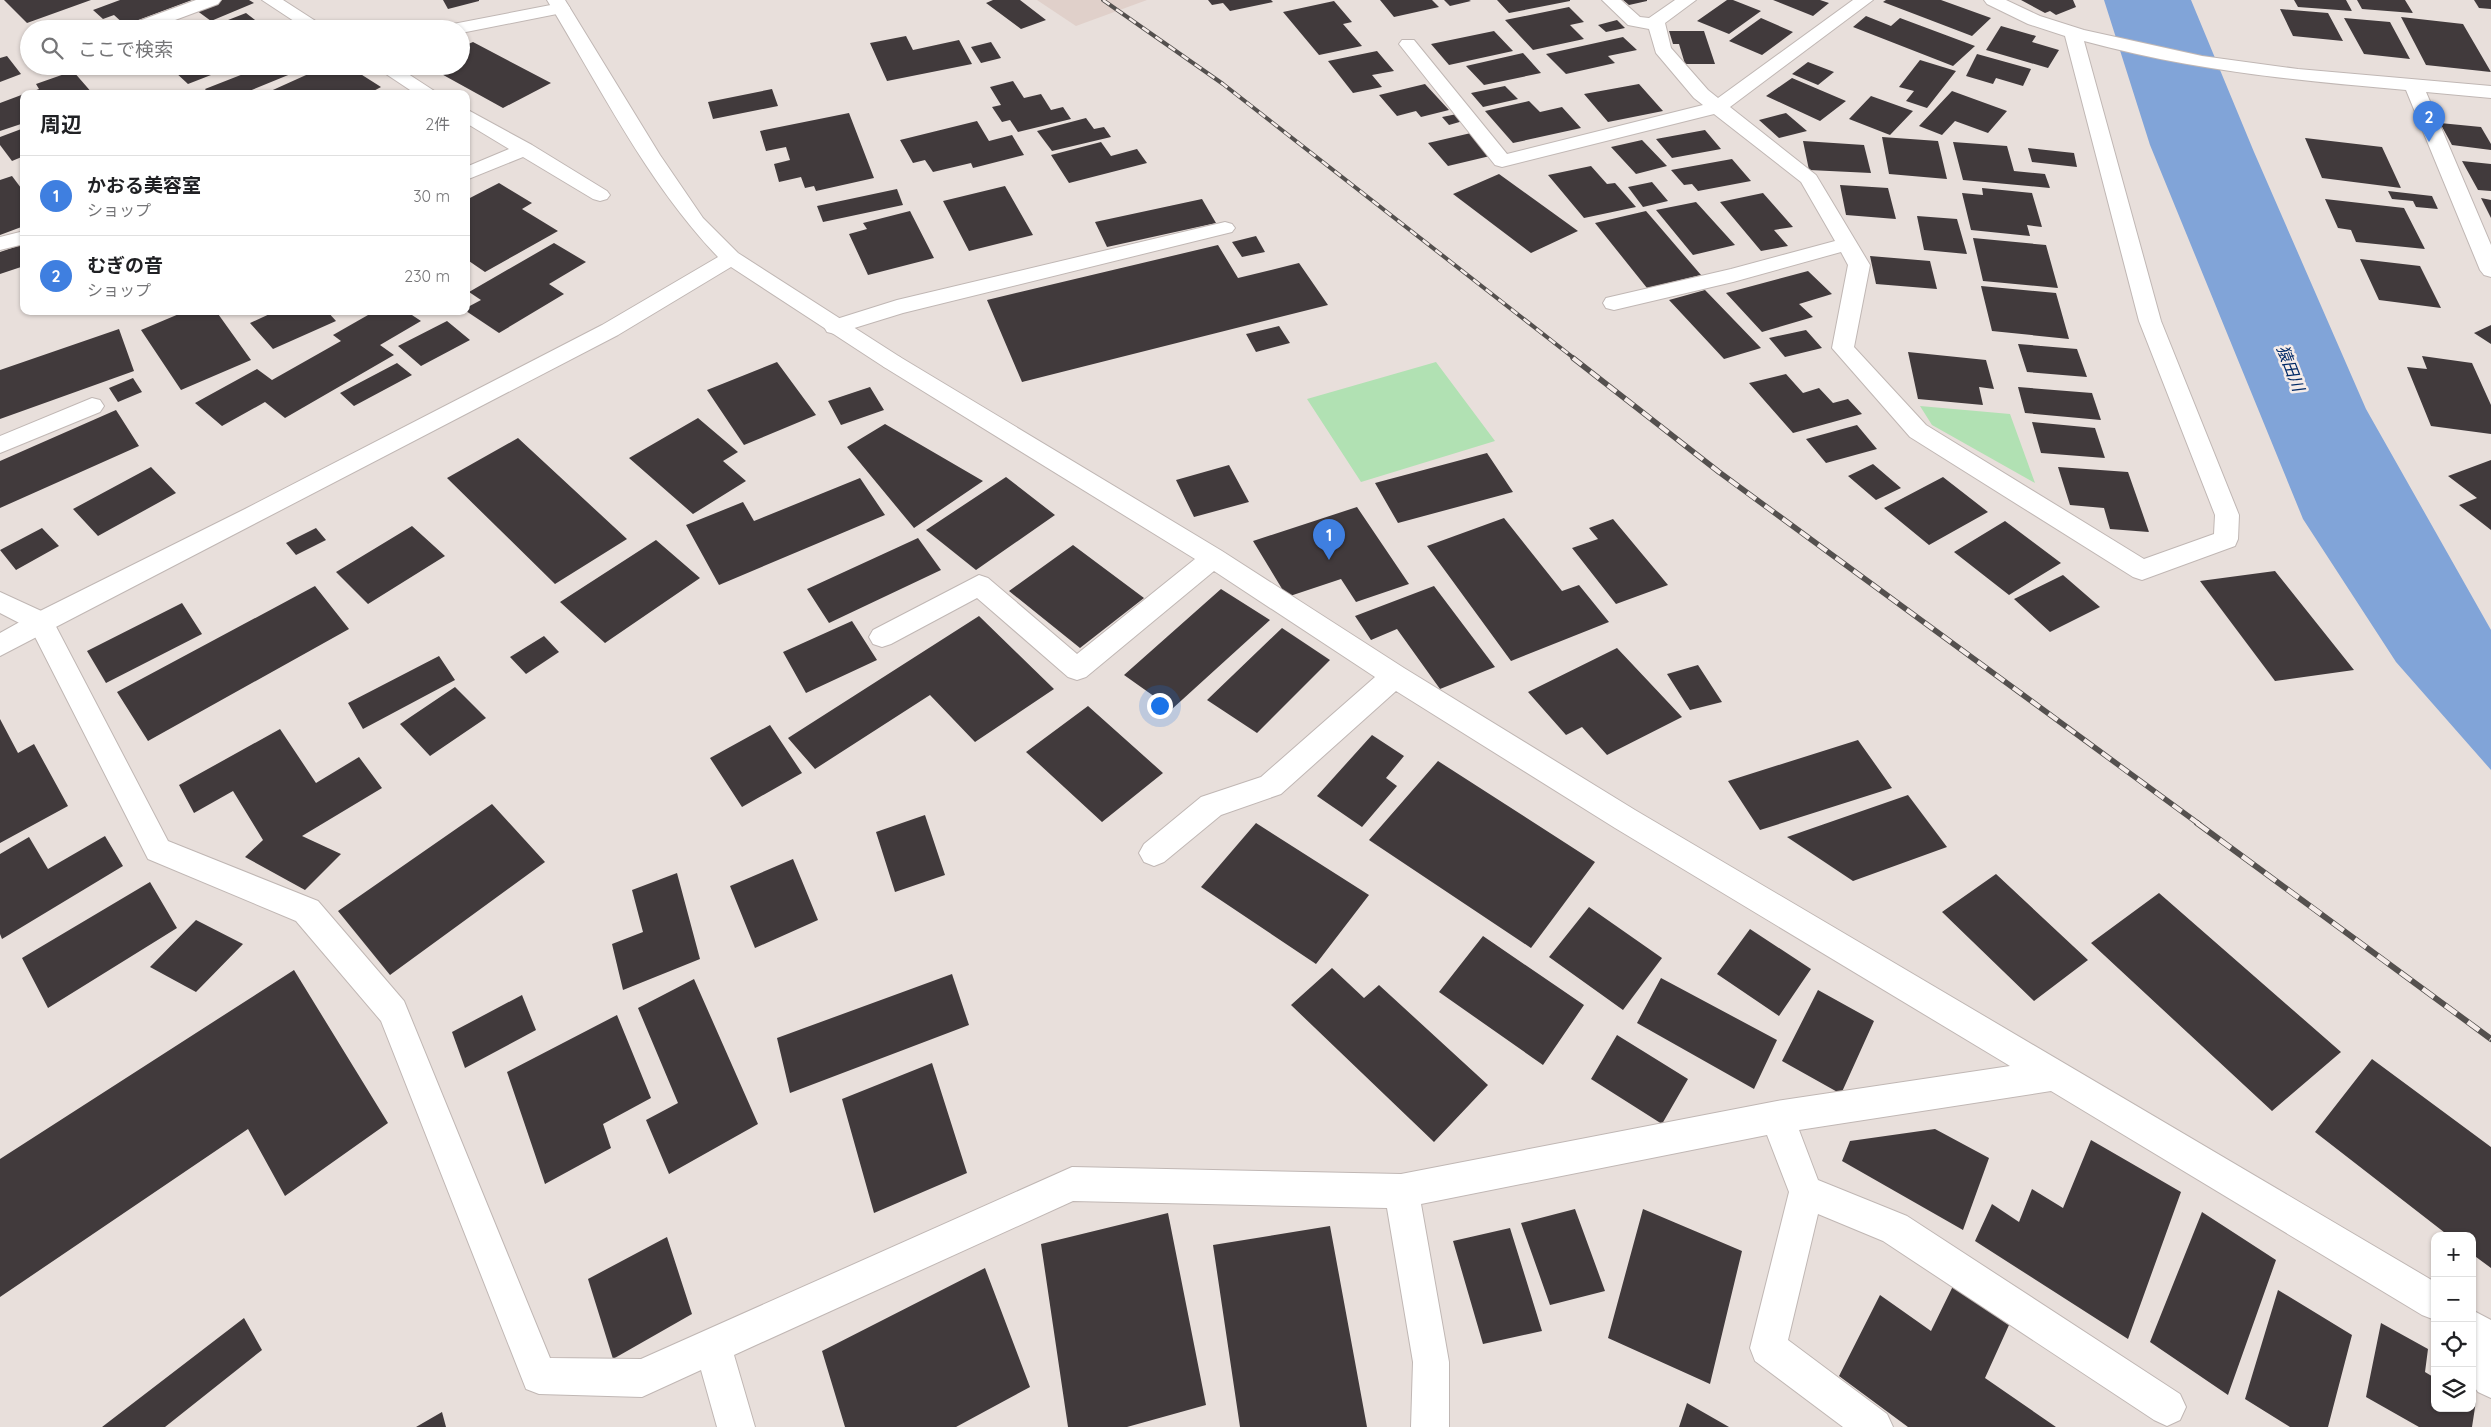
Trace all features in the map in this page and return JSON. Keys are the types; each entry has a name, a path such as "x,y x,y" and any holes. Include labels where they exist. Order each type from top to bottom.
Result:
{"street":[{"path":"158,20 212,0"},
{"path":"271,0 304,20"},
{"path":"1611,0 1634,21 1657,25"},
{"path":"1687,0 1656,21 1662,49 1701,94 1809,179 1859,265 1843,348 1918,432 2142,570 2226,539 2227,515 2150,321 2073,33"},
{"path":"1408,44 1502,161 1718,107 1864,0"},
{"path":"1993,0 2014,12 2073,33 2192,61 2262,70 2491,92"},
{"path":"470,25 558,4 660,170 696,222 731,258 835,327 1214,558 1394,676 1624,819 2431,1300"},
{"path":"398,75 423,90"},
{"path":"2413,84 2491,270"},
{"path":"470,117 600,195"},
{"path":"470,172 525,149"},
{"path":"835,327 897,307 1225,228"},
{"path":"0,244 20,238"},
{"path":"1614,302 1734,275 1846,244"},
{"path":"0,646 41,622 254,515 610,330 731,258"},
{"path":"0,445 92,406"},
{"path":"882,637 979,585 1078,669 1214,558"},
{"path":"0,602 41,622 158,850 307,911 393,1012 539,1376 642,1378 1072,1184 1401,1191 1778,1117 2054,1075"},
{"path":"1154,853 1211,806 1270,786 1394,676"},
{"path":"1778,1117 1806,1192 1768,1348 1874,1427"},
{"path":"1401,1191 1431,1362 1430,1427"},
{"path":"1806,1192 1895,1228 2167,1407"},
{"path":"2476,1331 2491,1342"},
{"path":"713,1346 736,1427"},
{"path":"2476,1357 2491,1379"}],"shaded area":[{"path":"1037,0 1147,0 1076,26"}],"green space":[{"path":"1436,362 1495,441 1361,482 1307,399"},
{"path":"1920,406 2010,414 2035,483 1932,425"}],"water":[{"name":"猿田川","path":"2104,0 2191,0 2254,152 2366,409 2491,630 2491,770 2396,662 2303,519 2150,145"}],"building":[{"path":"4,0 91,0 35,20 24,20"},
{"path":"120,0 192,0 138,20 120,20 114,15 103,19 93,10"},
{"path":"222,0 249,0 254,3 213,20 210,20 196,10"},
{"path":"443,0 479,0 479,1 448,9"},
{"path":"993,0 1020,0 1046,20 1021,29 986,3"},
{"path":"1208,0 1271,0 1273,2 1230,11 1223,3 1212,5"},
{"path":"1380,0 1432,0 1439,7 1394,17"},
{"path":"1444,0 1469,0 1471,1 1450,6"},
{"path":"1497,0 1570,0 1570,1 1509,13"},
{"path":"1623,0 1647,0 1647,1 1629,5"},
{"path":"1727,0 1733,0 1761,11 1729,34 1697,21"},
{"path":"1773,0 1820,0 1829,3 1813,16"},
{"path":"1886,0 1941,0 1991,18 1972,36 1883,2"},
{"path":"2021,0 2073,0 2076,7 2056,15 2050,11 2045,13"},
{"path":"2294,0 2346,0 2352,11 2298,7"},
{"path":"2357,0 2405,0 2413,13 2362,9"},
{"path":"2474,0 2491,0 2491,9 2479,8"},
{"path":"1334,1 1352,22 1343,24 1362,46 1319,55 1283,12"},
{"path":"1569,7 1584,22 1570,25 1584,39 1533,50 1505,20"},
{"path":"2280,9 2328,13 2343,41 2293,36"},
{"path":"246,13 255,20 228,20"},
{"path":"1866,16 1891,26 1900,18 1975,46 1953,66 1853,27"},
{"path":"2401,17 2463,24 2491,72 2426,65"},
{"path":"1761,18 1793,32 1762,55 1729,41"},
{"path":"2344,18 2390,22 2410,59 2364,54"},
{"path":"1617,20 1625,28 1606,32 1598,25"},
{"path":"2001,26 2036,36 2032,42 2059,50 2048,68 1986,50"},
{"path":"1494,31 1513,51 1449,65 1431,44"},
{"path":"1669,31 1704,31 1715,64 1685,64 1679,44 1673,44"},
{"path":"906,36 913,50 959,40 972,64 887,81 870,43"},
{"path":"1623,37 1637,50 1608,56 1615,63 1566,74 1546,54"},
{"path":"473,42 551,83 503,108 443,75 470,75 470,43"},
{"path":"991,42 1001,58 981,63 971,47"},
{"path":"1377,51 1394,71 1372,75 1382,87 1353,93 1328,61"},
{"path":"1523,53 1541,73 1484,85 1466,66"},
{"path":"1977,54 2031,69 2023,86 1996,78 1993,84 1966,76"},
{"path":"7,56 20,74 0,82 0,58"},
{"path":"1920,60 1956,71 1927,108 1906,101 1914,91 1899,87"},
{"path":"1808,62 1834,72 1818,85 1792,74"},
{"path":"62,75 76,75 90,90 36,90 39,89 36,84"},
{"path":"178,75 211,75 188,84"},
{"path":"241,75 288,75 252,90 205,89"},
{"path":"306,75 362,75 381,87 375,90 273,90"},
{"path":"1792,78 1846,101 1820,121 1766,96"},
{"path":"1013,81 1024,98 1041,94 1051,110 1063,107 1071,119 1018,132 1010,120 1002,122 992,107 1001,105 990,87"},
{"path":"1425,84 1449,110 1421,117 1416,111 1397,116 1379,95"},
{"path":"1639,84 1663,111 1608,122 1584,94"},
{"path":"1505,86 1518,99 1483,107 1471,93"},
{"path":"772,89 778,106 713,119 708,102"},
{"path":"1952,91 2007,111 1988,133 1955,121 1942,135 1919,126"},
{"path":"20,96 20,124 0,131 0,103"},
{"path":"1871,96 1913,111 1890,135 1849,119"},
{"path":"1529,101 1540,112 1562,107 1581,128 1513,143 1485,111"},
{"path":"849,113 874,178 816,191 814,186 805,188 801,177 779,182 774,164 790,160 786,147 766,151 760,131"},
{"path":"1786,113 1807,131 1779,138 1759,120"},
{"path":"1457,114 1463,121 1449,125 1442,117"},
{"path":"1086,118 1094,129 1104,127 1111,137 1052,151 1037,131"},
{"path":"977,121 989,141 1012,135 1024,155 973,168 971,163 933,172 925,160 913,163 900,140"},
{"path":"2440,123 2481,127 2491,144 2491,150 2452,145"},
{"path":"20,130 20,158 12,161 0,145 0,137"},
{"path":"1705,130 1721,149 1672,158 1656,139"},
{"path":"1471,133 1490,156 1448,166 1428,143"},
{"path":"1882,137 1938,141 1947,179 1889,174"},
{"path":"2305,138 2382,147 2401,188 2322,178"},
{"path":"1642,140 1667,166 1636,174 1611,147"},
{"path":"1803,141 1864,145 1871,173 1809,170"},
{"path":"1101,142 1111,156 1137,149 1147,163 1069,183 1051,155"},
{"path":"1953,142 2007,146 2014,171 2045,174 2050,188 1963,180"},
{"path":"2028,148 2074,153 2077,167 2032,162"},
{"path":"1732,159 1751,181 1698,191 1692,184 1684,185 1671,170"},
{"path":"2462,161 2491,164 2491,191 2478,190"},
{"path":"1591,166 1607,184 1615,183 1636,207 1584,218 1548,175"},
{"path":"1499,174 1578,231 1531,253 1453,194"},
{"path":"12,176 20,187 20,228 0,235 0,180"},
{"path":"1652,182 1668,201 1643,207 1628,187"},
{"path":"499,183 532,203 522,209 558,231 485,272 470,262 470,198"},
{"path":"1840,185 1888,188 1896,219 1846,215"},
{"path":"1005,186 1033,235 969,251 943,201"},
{"path":"1982,188 2032,193 2042,227 2027,225 2030,236 1971,230 1962,193 1983,195"},
{"path":"897,189 903,205 823,222 817,206"},
{"path":"2388,191 2432,196 2438,209 2416,207 2413,201 2392,199"},
{"path":"1763,193 1793,227 1774,230 1788,246 1761,251 1720,202"},
{"path":"2481,198 2491,200 2491,218"},
{"path":"1202,199 1216,223 1107,247 1095,222"},
{"path":"2325,199 2404,208 2425,249 2356,242 2351,230 2338,228"},
{"path":"1696,202 1735,245 1693,255 1656,210"},
{"path":"910,211 934,258 868,275 849,234 867,229 863,223"},
{"path":"1646,211 1701,275 1647,288 1595,223"},
{"path":"1917,216 1957,219 1967,254 1924,250"},
{"path":"1256,236 1265,252 1242,257 1232,242"},
{"path":"1973,238 2046,245 2058,288 1983,281"},
{"path":"554,243 586,262 549,284 564,294 499,333 470,314 470,306 481,300 470,291"},
{"path":"20,245 20,267 0,274 0,252"},
{"path":"1218,245 1238,278 1299,263 1328,305 1022,382 987,300"},
{"path":"1870,256 1930,261 1937,289 1876,284"},
{"path":"2360,259 2420,266 2441,308 2379,300"},
{"path":"1808,271 1832,294 1799,304 1813,317 1762,332 1726,293"},
{"path":"1981,286 2056,293 2069,339 1992,331"},
{"path":"1705,290 1761,348 1724,359 1669,300"},
{"path":"177,315 219,315 251,360 181,390 141,330"},
{"path":"267,315 331,315 336,321 273,349 250,323"},
{"path":"368,315 412,315 421,321 380,345 394,355 285,418 265,402 222,426 195,403 257,369 272,380 341,341 333,335"},
{"path":"447,321 470,340 421,366 398,346"},
{"path":"2491,325 2491,344 2474,333"},
{"path":"1279,326 1290,343 1256,352 1246,334"},
{"path":"119,329 134,371 0,419 0,370"},
{"path":"1806,330 1822,348 1785,357 1769,338"},
{"path":"2018,344 2077,349 2087,377 2027,372"},
{"path":"1908,352 1986,360 1994,389 1979,387 1983,405 1918,399"},
{"path":"2422,356 2472,363 2491,405 2491,434 2431,426 2407,367 2427,369"},
{"path":"777,362 816,415 744,445 707,390"},
{"path":"397,363 412,375 354,406 340,393"},
{"path":"1786,374 1803,393 1819,388 1833,403 1848,399 1862,414 1793,433 1749,383"},
{"path":"133,378 142,392 118,402 109,388"},
{"path":"870,387 884,410 841,425 828,401"},
{"path":"2018,387 2092,393 2101,420 2025,413"},
{"path":"116,410 139,446 0,508 0,461"},
{"path":"698,418 738,452 723,461 746,481 693,514 629,458"},
{"path":"2032,422 2095,428 2105,458 2041,453"},
{"path":"885,424 983,481 914,528 847,447"},
{"path":"1857,425 1877,449 1826,463 1806,439"},
{"path":"518,438 627,539 555,584 447,478"},
{"path":"1487,453 1513,492 1398,523 1375,483"},
{"path":"2491,460 2491,530 2459,505 2477,498 2448,476"},
{"path":"1873,464 1901,488 1876,500 1848,476"},
{"path":"1229,465 1249,502 1194,517 1176,480"},
{"path":"151,467 176,493 98,536 73,509"},
{"path":"2058,467 2128,472 2149,532 2110,529 2104,508 2070,505"},
{"path":"1006,477 1055,515 976,570 926,530"},
{"path":"1943,477 1988,512 1929,545 1884,508"},
{"path":"860,478 885,515 719,585 686,525 743,502 754,521"},
{"path":"1357,507 1409,584 1356,602 1341,579 1287,597 1253,541"},
{"path":"1504,518 1562,591 1579,585 1609,622 1511,661 1427,546"},
{"path":"1613,519 1668,585 1616,604 1572,548 1598,539 1589,528"},
{"path":"2005,521 2061,563 2009,595 1954,552"},
{"path":"412,526 445,556 368,604 336,572"},
{"path":"42,528 59,546 16,570 0,550"},
{"path":"316,528 326,540 296,555 286,543"},
{"path":"918,538 941,570 829,623 807,589"},
{"path":"656,540 700,578 605,643 560,602"},
{"path":"1073,545 1144,598 1080,648 1009,591"},
{"path":"2275,571 2354,670 2275,681 2200,581"},
{"path":"2063,575 2100,607 2050,632 2014,599"},
{"path":"315,586 349,629 148,741 117,692"},
{"path":"1434,586 1495,667 1440,689 1397,629 1371,640 1355,616"},
{"path":"1221,589 1270,620 1172,709 1124,675"},
{"path":"182,603 202,634 106,683 87,651"},
{"path":"979,616 1054,689 975,742 930,695 815,769 788,738"},
{"path":"852,621 877,660 806,693 783,652"},
{"path":"1282,628 1330,660 1257,733 1207,700"},
{"path":"544,636 559,652 526,674 510,657"},
{"path":"1617,648 1682,717 1607,755 1582,727 1566,735 1528,692"},
{"path":"439,656 455,680 363,729 348,703"},
{"path":"1698,665 1722,702 1690,710 1667,674"},
{"path":"455,687 486,718 430,756 400,724"},
{"path":"1088,706 1163,773 1102,822 1026,752"},
{"path":"0,719 18,753 34,744 68,806 0,843"},
{"path":"770,725 802,773 742,807 710,758"},
{"path":"280,729 316,783 359,757 382,788 302,836 341,854 305,890 245,857 263,840 233,791 194,813 179,785"},
{"path":"1372,735 1404,756 1386,778 1397,786 1362,827 1317,796"},
{"path":"1858,740 1892,788 1760,830 1728,781"},
{"path":"1438,761 1595,862 1531,948 1369,840"},
{"path":"1908,795 1947,847 1853,881 1787,837"},
{"path":"492,804 545,862 390,975 338,911"},
{"path":"925,815 945,875 895,892 876,832"},
{"path":"1256,823 1369,895 1316,964 1201,887"},
{"path":"105,836 123,866 2,939 0,934 0,854 29,837 48,869"},
{"path":"793,859 818,920 755,948 730,886"},
{"path":"677,873 700,959 623,990 612,944 643,932 632,890"},
{"path":"1996,874 2088,960 2034,1001 1942,912"},
{"path":"150,882 177,928 48,1008 22,958"},
{"path":"2159,893 2341,1052 2272,1111 2091,943"},
{"path":"1589,907 1662,958 1623,1010 1549,957"},
{"path":"196,920 243,944 196,992 150,967"},
{"path":"1750,929 1811,969 1779,1016 1717,974"},
{"path":"1483,936 1584,1005 1543,1065 1439,992"},
{"path":"1332,968 1364,998 1379,985 1488,1085 1434,1142 1291,1005"},
{"path":"294,970 388,1123 285,1196 248,1129 0,1297 0,1159"},
{"path":"952,974 969,1025 790,1093 777,1038"},
{"path":"1661,978 1777,1040 1754,1089 1637,1023"},
{"path":"694,979 758,1124 669,1174 646,1120 678,1103 638,1008"},
{"path":"1818,990 1874,1021 1841,1094 1782,1061"},
{"path":"522,995 536,1030 465,1068 452,1032"},
{"path":"617,1015 651,1098 603,1124 611,1148 545,1184 507,1072"},
{"path":"1617,1035 1688,1079 1662,1124 1591,1079"},
{"path":"2372,1059 2491,1147 2491,1268 2476,1257 2476,1232 2444,1232 2315,1132"},
{"path":"932,1063 967,1173 874,1213 842,1099"},
{"path":"1935,1129 1989,1158 1963,1230 1842,1161 1850,1141"},
{"path":"2091,1140 2181,1192 2128,1339 1975,1241 1992,1204 2019,1222 2032,1189 2063,1208"},
{"path":"1575,1209 1605,1291 1550,1305 1521,1223"},
{"path":"1643,1209 1742,1251 1710,1384 1608,1338"},
{"path":"2202,1212 2276,1260 2228,1395 2150,1342"},
{"path":"1168,1213 1206,1405 1127,1427 1068,1427 1041,1244"},
{"path":"1330,1226 1367,1427 1240,1427 1213,1245"},
{"path":"1510,1228 1542,1331 1483,1344 1453,1241"},
{"path":"667,1237 692,1314 613,1359 588,1279"},
{"path":"985,1268 1030,1387 956,1427 845,1427 822,1351"},
{"path":"1953,1286 2009,1325 1985,1378 2056,1427 1908,1427 1839,1376 1880,1295 1931,1331"},
{"path":"2278,1290 2352,1335 2328,1427 2290,1427 2245,1399"},
{"path":"244,1318 262,1350 165,1427 102,1427"},
{"path":"2381,1323 2428,1349 2425,1372 2431,1376 2431,1412 2474,1412 2472,1427 2419,1427 2366,1397"},
{"path":"1687,1403 1729,1427 1679,1427"},
{"path":"442,1412 446,1427 416,1427"}],"railway":[{"path":"1103,0 1223,84 1575,359"},
{"path":"1573,358 1719,472 2199,824"},
{"path":"2197,823 2491,1039"}],"place":[{"name":"むぎの音","path":"2429,142"},
{"name":"かおる美容室","path":"1329,560"}]}
